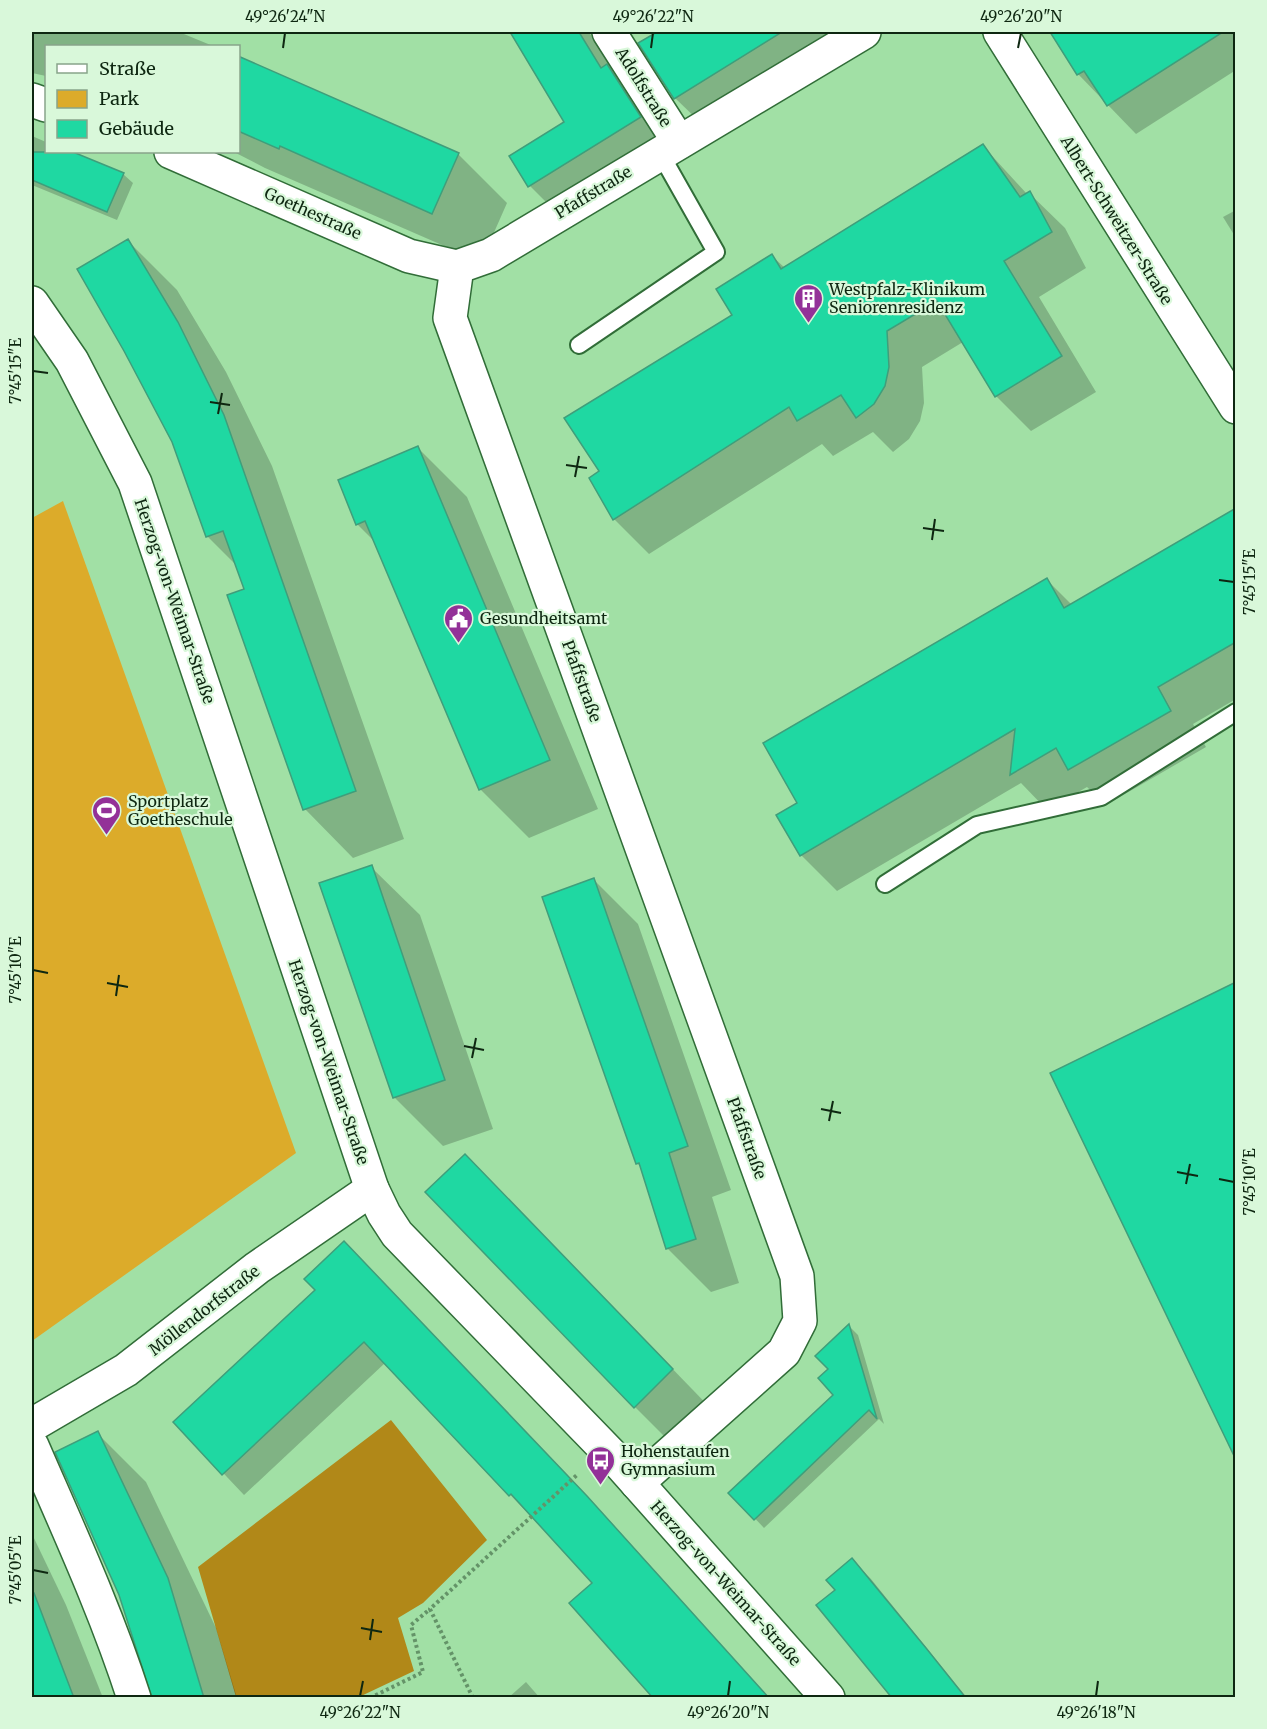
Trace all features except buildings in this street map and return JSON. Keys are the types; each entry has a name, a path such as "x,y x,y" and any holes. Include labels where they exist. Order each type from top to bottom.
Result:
{"street":[{"name":"Adolfstraße","path":"609,32 669,148"},
{"name":"Pfaffstraße","path":"638,1483 784,1352 800,1321 797,1276 450,318 456,267 491,255 864,32"},
{"name":"Albert-Schweitzer-Straße","path":"1000,32 1236,407"},
{"name":"Goethestraße","path":"173,153 409,256 456,267"},
{"name":"Herzog-von-Weimar-Straße","path":"32,303 72,361 135,483 372,1189 397,1234 638,1483 828,1698"},
{"name":"Möllendorfstraße","path":"32,1425 126,1370 257,1268 372,1189"},
{"path":"32,1446 70,1529 120,1654 134,1698"}],"lane":[{"path":"579,345 716,252 669,148"},
{"path":"885,884 977,825 1101,797 1236,712"}],"path":[{"path":"370,1698 423,1672 411,1625 606,1449"},
{"path":"430,1609 473,1698"}],"green space":[{"name":"Sportplatz Goetheschule","path":"63,501 296,1153 32,1341 32,518"}],"shaded area":[{"path":"391,1420 487,1540 423,1603 398,1618 414,1671 359,1697 236,1697 198,1567"}],"place":[{"name":"Westpfalz-Klinikum Seniorenresidenz","path":"808,324"},
{"name":"Gesundheitsamt","path":"459,644"},
{"name":"Sportplatz Goetheschule","path":"107,836"},
{"name":"Hohenstaufen Gymnasium","path":"600,1486"}]}
